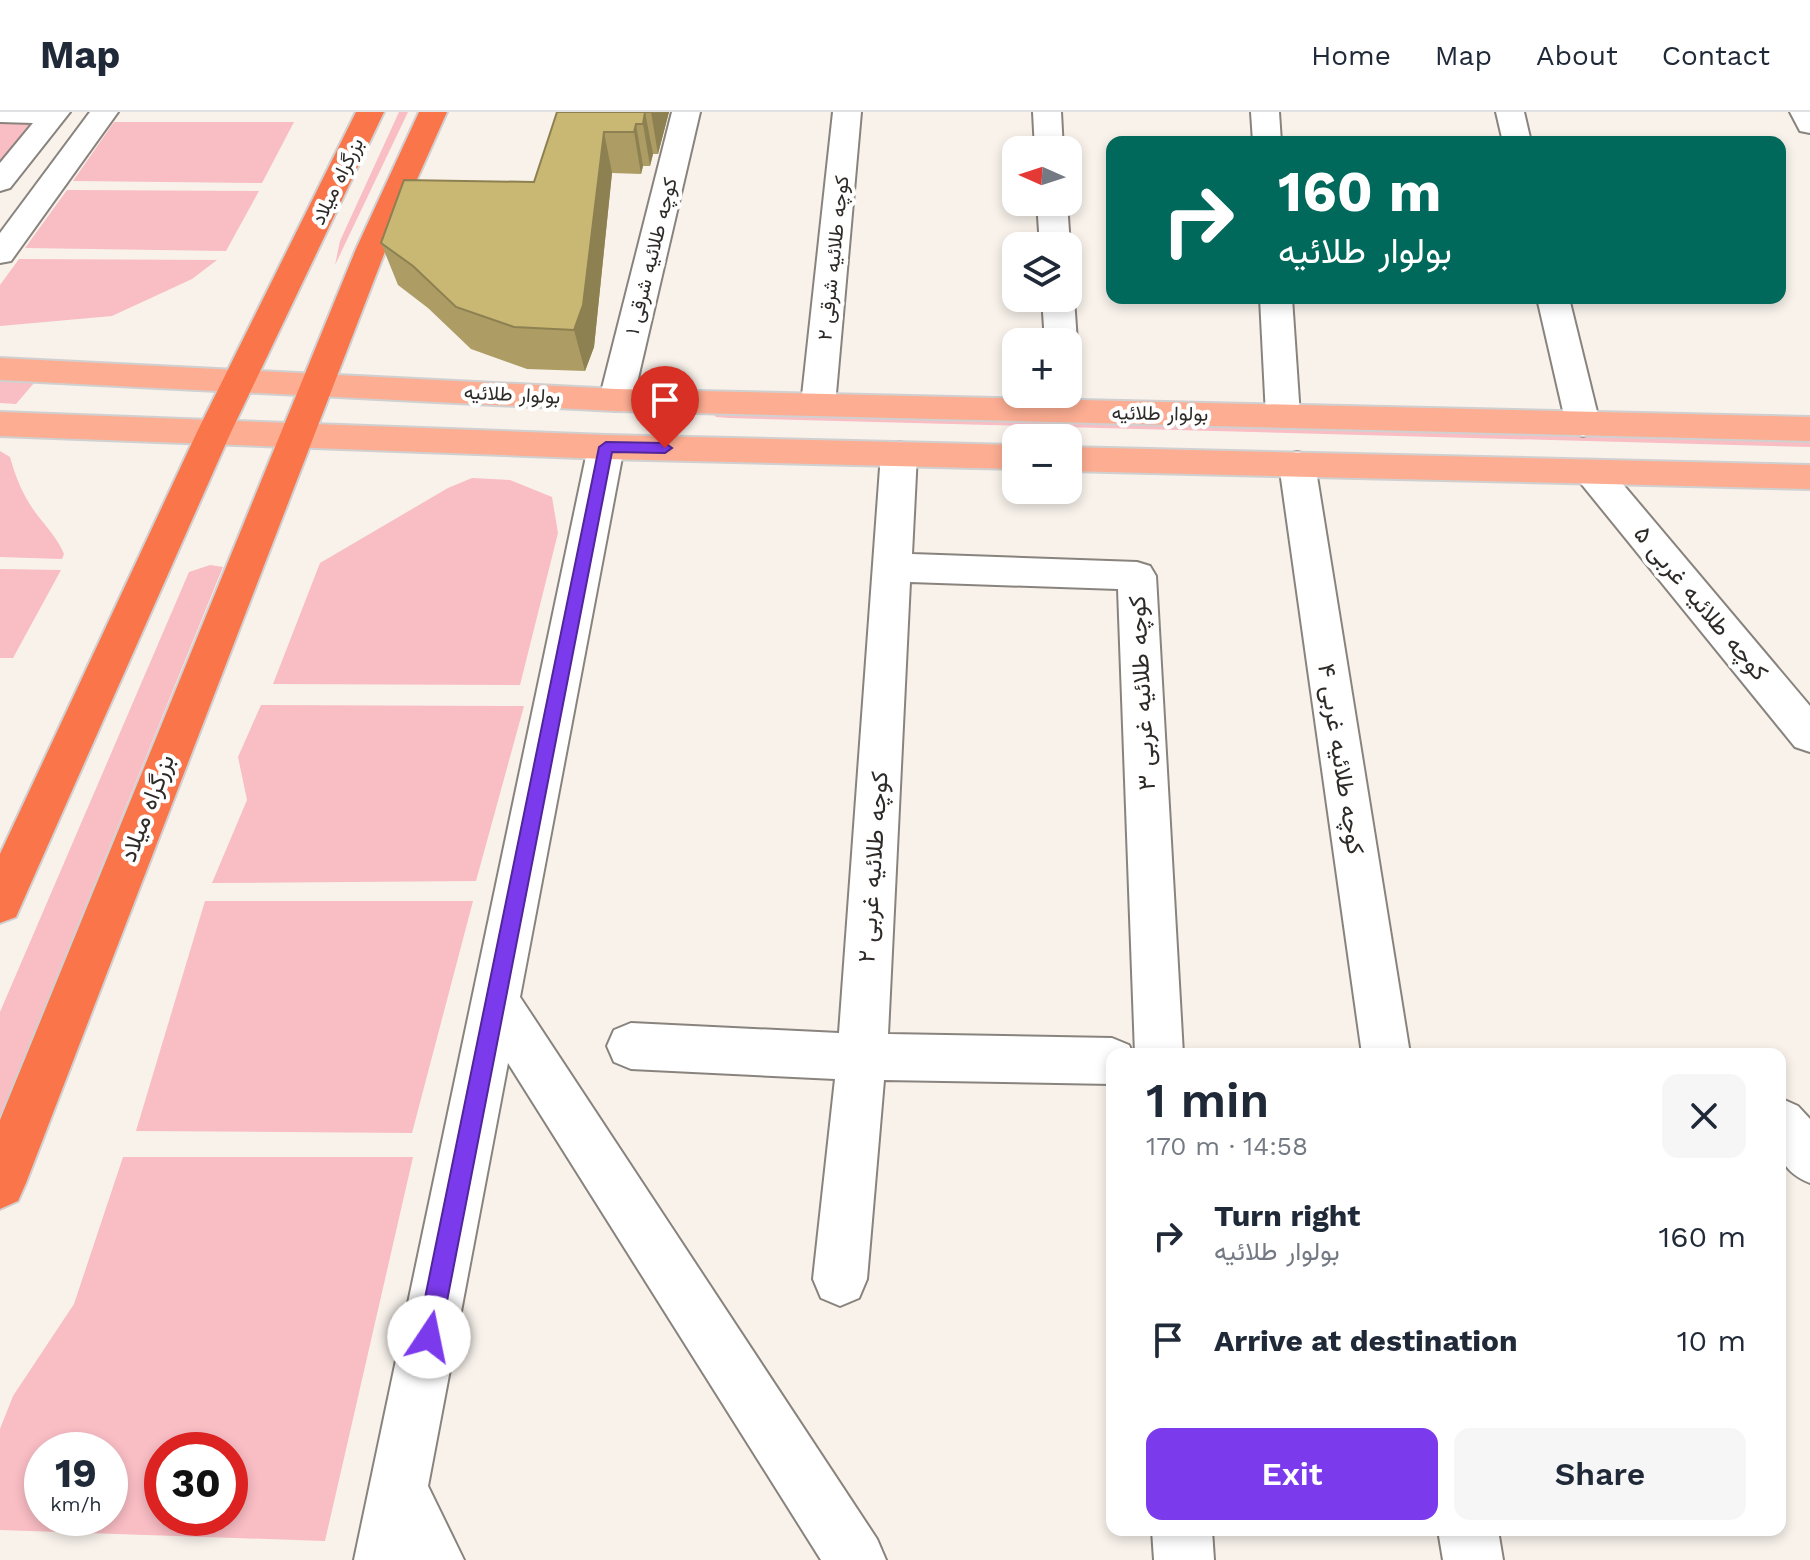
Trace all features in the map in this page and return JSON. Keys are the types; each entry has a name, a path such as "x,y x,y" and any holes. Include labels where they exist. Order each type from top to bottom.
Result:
{"highway":[{"name":"بزرگراه میلاد","path":"214,432 370,112"},
{"path":"317,383 371,249 433,112"},
{"name":"بزرگراه میلاد","path":"0,1183 317,383"},
{"path":"0,903 214,432"}],"main road":[{"name":"بولوار طلائیه","path":"0,369 616,400 818,405 1002,403"},
{"name":"بولوار طلائیه","path":"1082,403 1283,416 1810,429"},
{"path":"0,424 606,447 1002,457"},
{"name":"بولوار طلائیه","path":"1082,459 1810,477"}],"street":[{"path":"0,254 104,112"},
{"name":"کوچه طلائیه شرقی ۱","path":"616,400 686,112"},
{"name":"کوچه طلائیه شرقی ۲","path":"818,405 847,112"},
{"path":"1047,112 1048,136"},
{"path":"1265,112 1267,136"},
{"path":"1510,112 1516,136"},
{"path":"1804,112 1810,125"},
{"path":"0,114 54,114"},
{"path":"0,182 54,114"},
{"path":"1276,304 1283,416"},
{"path":"1554,304 1583,424"},
{"path":"384,1560 606,447"},
{"name":"کوچه طلائیه غربی ۲","path":"840,1279 862,1057 899,454"},
{"name":"کوچه طلائیه غربی ۴","path":"1297,464 1385,1048"},
{"name":"کوچه طلائیه غربی ۵","path":"1592,472 1810,735"},
{"name":"کوچه طلائیه غربی ۳","path":"892,567 1137,576 1159,1048"},
{"path":"496,1002 856,1560"},
{"path":"631,1046 862,1057 1106,1061"},
{"path":"1786,1130 1810,1158"},
{"path":"398,1489 434,1560"},
{"path":"1182,1536 1184,1560"},
{"path":"1469,1536 1473,1560"}],"shaded area":[{"path":"399,112 408,112 335,265 340,241"},
{"path":"0,115 47,117 0,176"},
{"path":"114,122 294,122 262,183 73,181"},
{"path":"67,190 259,191 226,251 25,248"},
{"path":"19,259 217,260 192,279 112,316 0,326 0,285"},
{"path":"0,381 34,383 16,404 0,403"},
{"path":"712,413 1810,429 1810,447 1082,427 1082,424 1002,425 716,417"},
{"path":"0,451 10,457 25,495 59,543 64,554 62,559 0,557"},
{"path":"472,478 510,480 552,497 558,533 520,685 273,684 320,563 448,488"},
{"path":"210,565 223,567 0,1117 0,1012 189,572"},
{"path":"0,569 61,570 13,658 0,658"},
{"path":"261,705 524,706 476,881 212,883 247,800 238,757"},
{"path":"205,901 473,901 412,1133 136,1131"},
{"path":"123,1157 413,1157 325,1541 177,1536 248,1536 248,1432 144,1432 144,1535 128,1534 128,1432 24,1432 24,1531 0,1530 0,1429 13,1396 74,1304"}],"building":[{"path":"557,112 645,112 643,124 636,124 634,132 604,132 583,305 574,330 514,327 456,307 413,266 381,243 404,180 534,182"}],"route":[{"path":"429,1337 606,447 665,448"}]}
